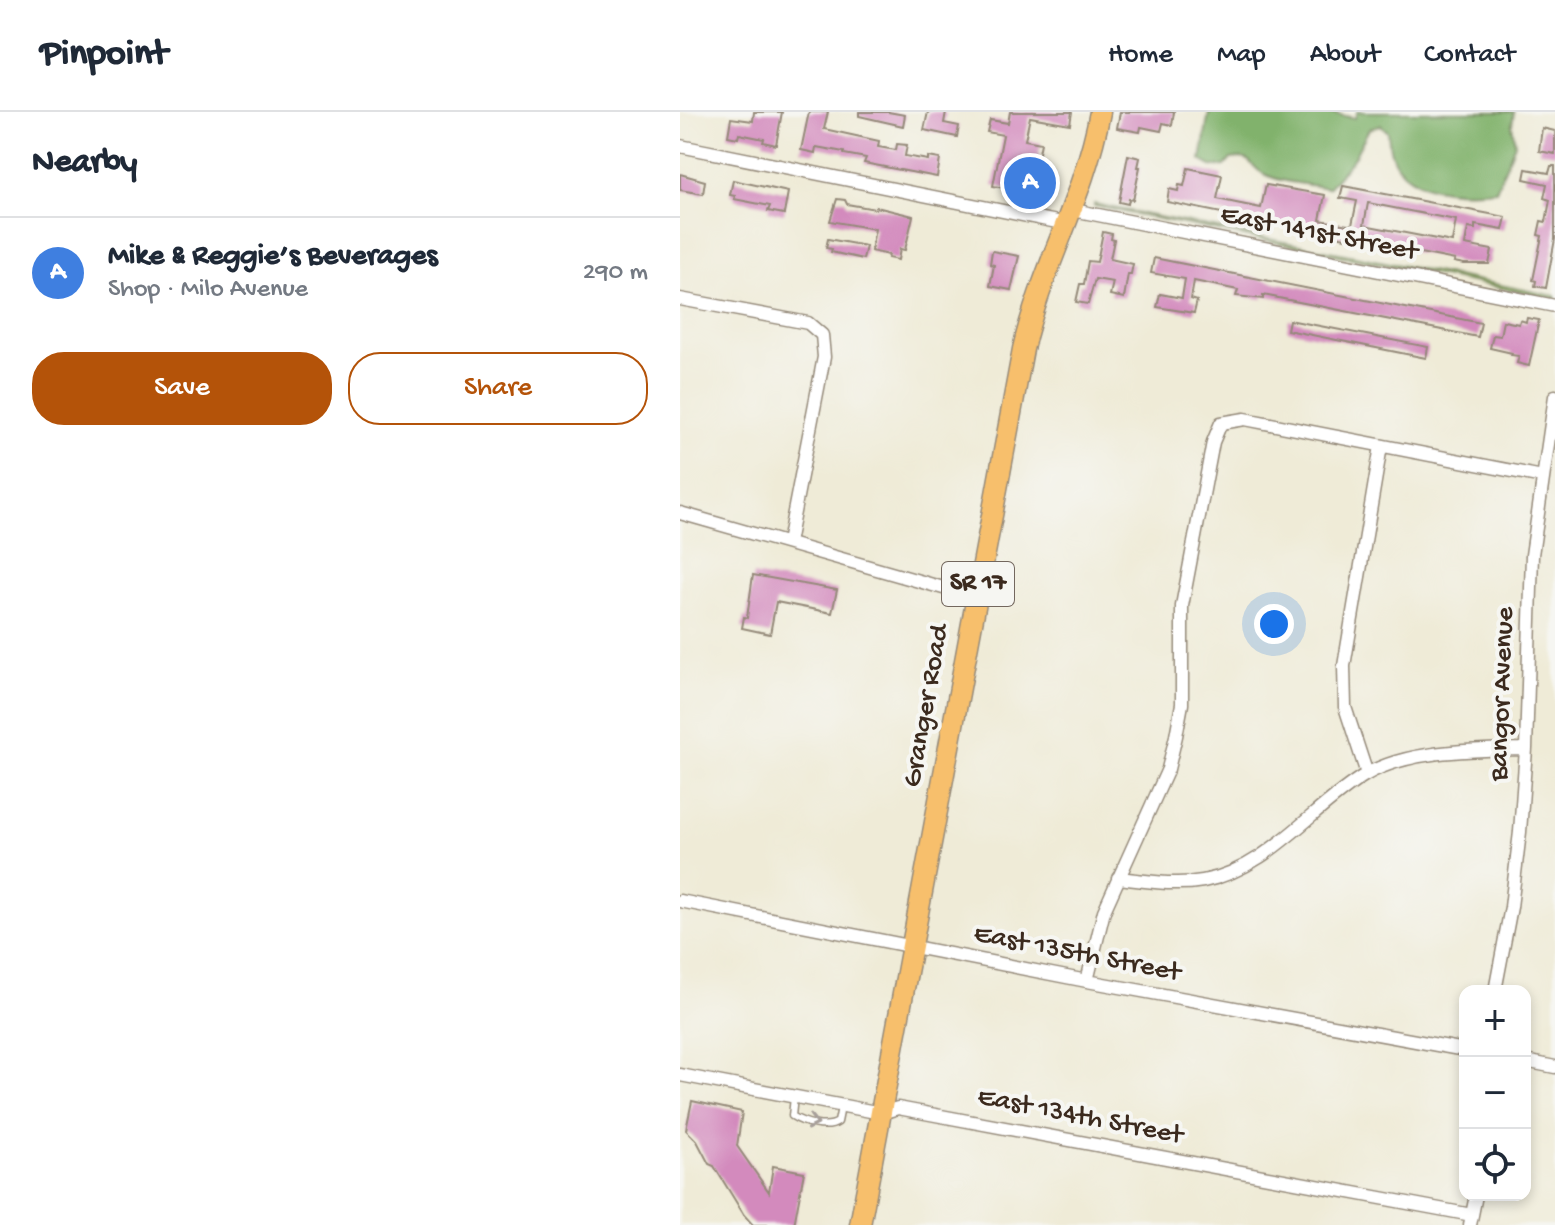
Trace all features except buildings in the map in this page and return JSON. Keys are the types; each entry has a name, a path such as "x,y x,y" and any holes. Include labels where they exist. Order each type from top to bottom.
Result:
{"main road":[{"name":"Granger Road","path":"860,1225 1028,324 1086,170 1100,112"}],"street":[{"name":"East 141st Street","path":"680,146 1555,306"},
{"path":"680,299 808,323 822,335 824,357 788,543"},
{"name":"Bangor Avenue","path":"1496,985 1511,907 1520,832 1526,749 1532,555 1555,397"},
{"path":"1087,981 1104,911 1168,769 1176,736 1182,704 1182,606 1213,442 1221,423 1245,419 1543,477"},
{"path":"1367,774 1345,707 1344,666 1381,446"},
{"path":"680,513 975,597"},
{"path":"1118,878 1170,883 1204,881 1233,871 1268,851 1367,774 1413,758 1452,750 1526,749"},
{"name":"East 135th Street","path":"680,901 1087,981 1459,1049"},
{"path":"1531,1062 1555,1067"},
{"name":"East 134th Street","path":"680,1075 881,1113 898,1108 1471,1220"}],"lane":[{"path":"794,1097 792,1116 828,1127 838,1122 841,1106"}],"green space":[{"path":"1209,112 1325,112 1355,118 1357,112 1514,112 1512,125 1515,144 1496,190 1444,190 1419,183 1399,168 1392,156 1388,132 1381,125 1369,129 1353,159 1328,188 1271,177 1244,159 1231,159 1225,166 1213,167 1201,160"},
{"path":"1094,206 1555,296 1555,299"}],"place":[{"name":"Mike & Reggie’s Beverages","path":"1030,183"}]}
